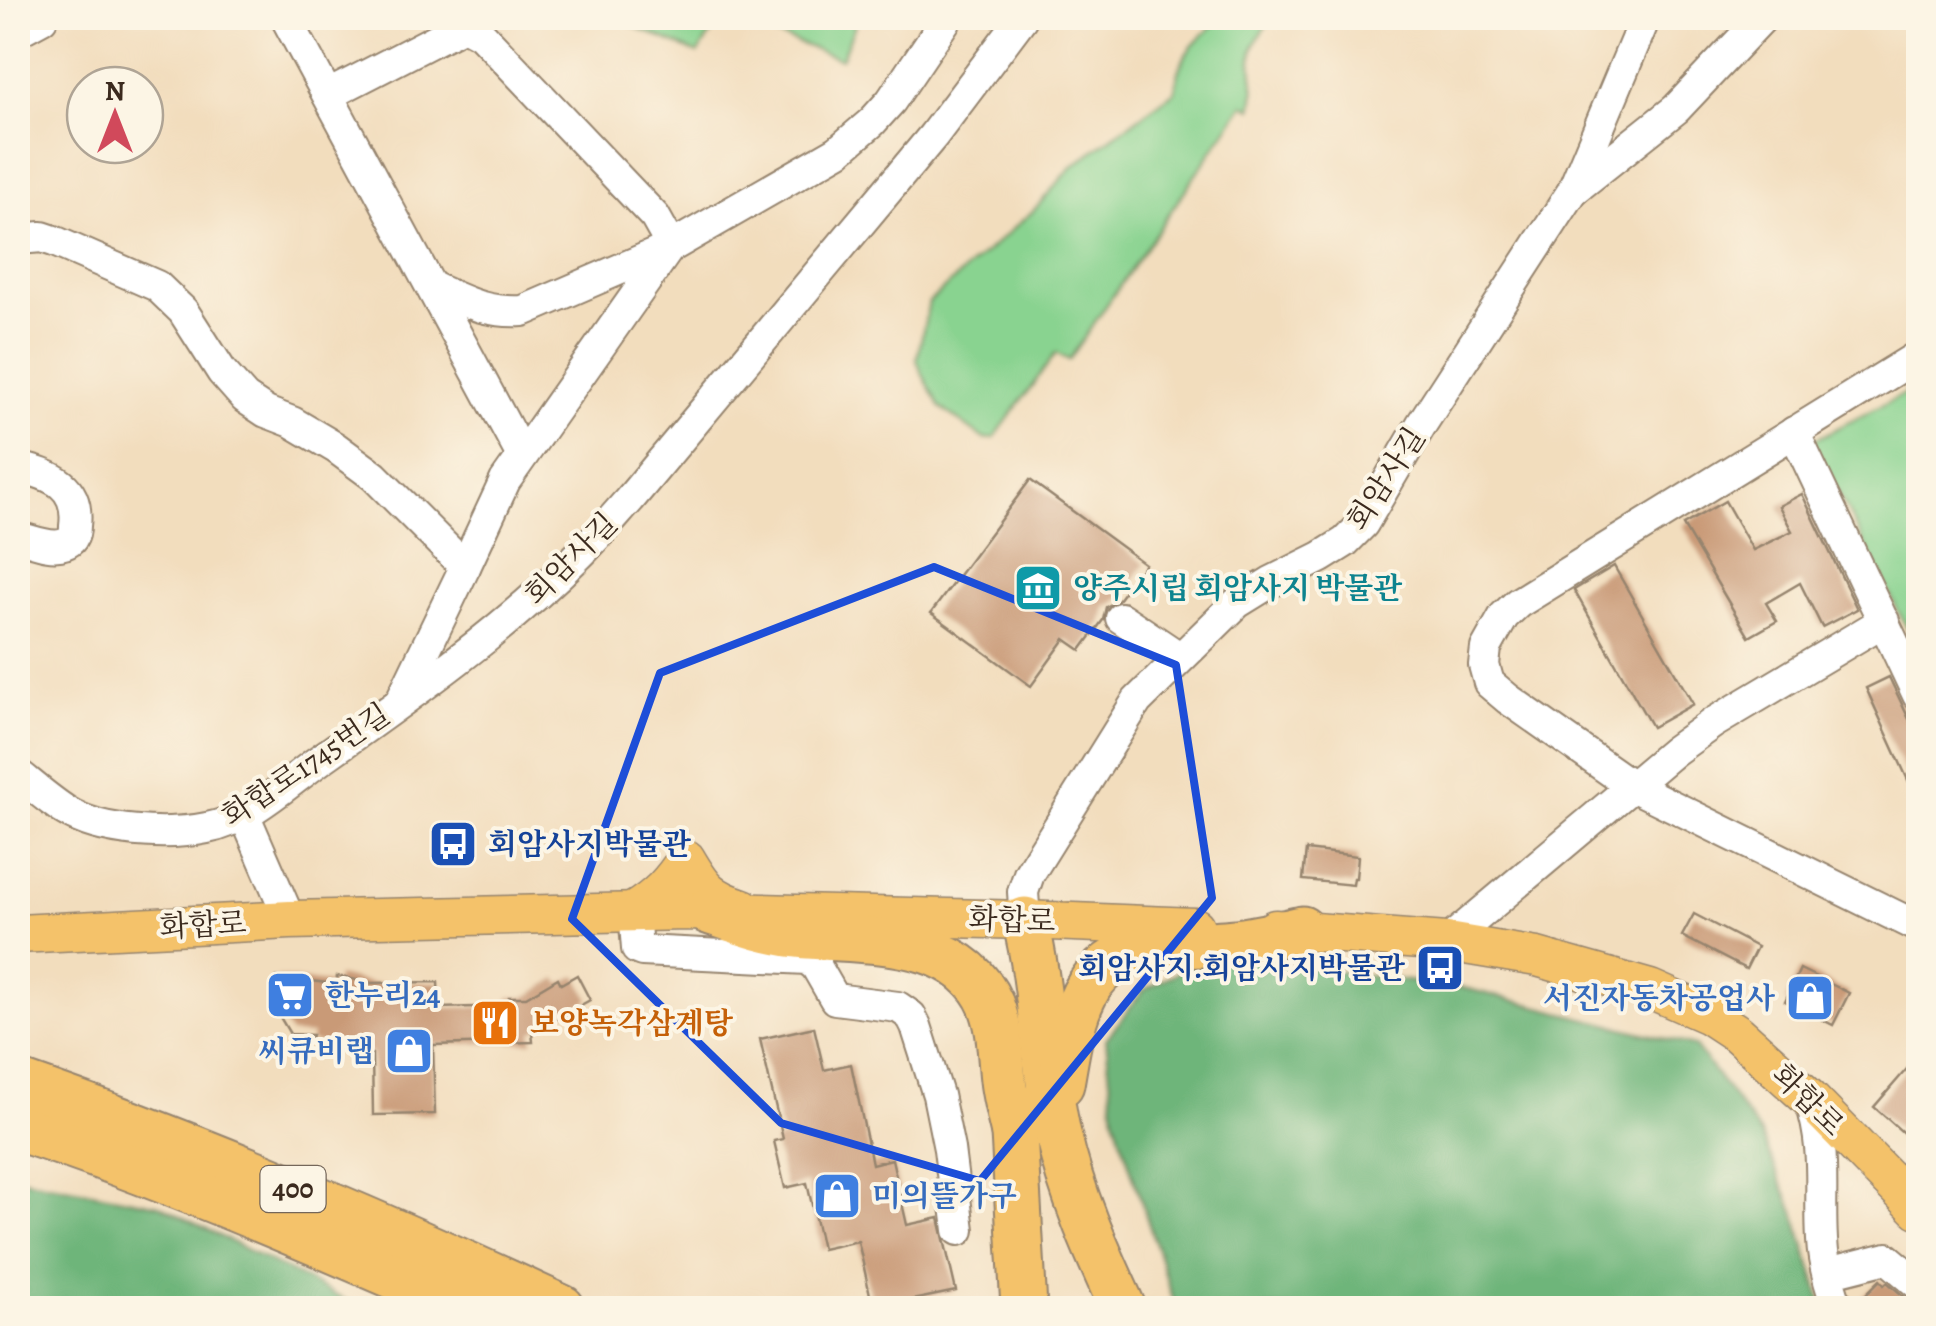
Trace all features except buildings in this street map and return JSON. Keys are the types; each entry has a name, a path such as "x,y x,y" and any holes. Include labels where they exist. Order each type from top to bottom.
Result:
{"highway":[{"path":"708,912 780,932 899,944 935,954 959,966 982,988 997,1022 1004,1094 1071,1185 1123,1308"},
{"path":"1024,920 1017,979 1035,1132 1024,1308"},
{"path":"1035,1132 1061,1088 1080,1003 1091,983 1108,966 1149,946 1228,943 1302,930"},
{"name":"400","path":"18,1083 260,1175 562,1308"},
{"name":"400","path":"18,1128 124,1165 302,1236 468,1308"}],"main road":[{"path":"634,912 664,890 686,859 712,895 760,913"},
{"name":"화합로","path":"18,934 290,920 708,912 1302,930 1446,942 1537,957 1607,976 1710,1015 1738,1034 1810,1100 1838,1148 1918,1210"}],"street":[{"path":"18,31 42,18"},
{"path":"286,18 522,456"},
{"path":"432,287 480,308 499,313 523,312 669,248 838,151 891,101 947,18"},
{"name":"회암사길","path":"398,704 525,605 579,556 630,500 933,136 1022,18"},
{"name":"회암사길","path":"1024,920 1023,892 1028,874 1136,701 1237,603 1345,542 1363,524 1421,424 1572,192 1645,18"},
{"path":"1572,192 1676,109 1762,18"},
{"path":"328,95 464,20 655,217 669,248"},
{"path":"18,239 54,241 157,286 183,311 222,372 245,398 336,448 374,476 465,567"},
{"name":"화합로1745번길","path":"18,774 68,812 102,824 139,831 180,832 248,822 398,704 504,481 669,248"},
{"path":"1918,356 1518,603 1504,616 1486,648 1484,665 1489,683 1508,700 1632,786 1918,926"},
{"path":"1794,432 1918,695"},
{"path":"18,467 55,478 73,499 76,516 74,534 65,544 56,546 18,537"},
{"path":"1121,618 1180,657"},
{"path":"1446,942 1713,723 1884,621"},
{"path":"248,822 290,920"},
{"path":"634,912 635,943 642,951 806,960 816,966 835,999 906,1011 916,1026 942,1113 959,1230"},
{"path":"1838,1148 1822,1242 1838,1308"},
{"path":"1828,1273 1886,1258 1918,1284"}],"highlighted area":[{"path":"934,567 1176,665 1212,898 980,1181 781,1123 572,919 660,673"}],"green space":[{"path":"615,18 721,18 698,54"},
{"path":"747,18 858,18 841,59 744,23"},
{"path":"1220,18 1271,18 1253,51 1252,108 1244,104 1069,360 1056,353 994,438 984,439 940,407 921,371 917,360 929,302 1032,212 1074,165 1175,91 1185,56"},
{"path":"1918,387 1918,650 1812,441"},
{"path":"1210,955 1468,989 1695,1046 1760,1133 1795,1214 1824,1308 1176,1308 1114,1117 1106,1039 1143,991"},
{"path":"18,1178 159,1205 361,1308 18,1308"}],"place":[{"name":"양주시립 회암사지 박물관","path":"1038,588"},
{"name":"회암사지박물관","path":"453,844"},
{"name":"회암사지.회암사지박물관","path":"1440,968"},
{"name":"한누리24","path":"290,995"},
{"name":"서진자동차공업사","path":"1810,998"},
{"name":"보양녹각삼계탕","path":"495,1023"},
{"name":"씨큐비랩","path":"409,1051"},
{"name":"미의뜰가구","path":"837,1196"}]}
